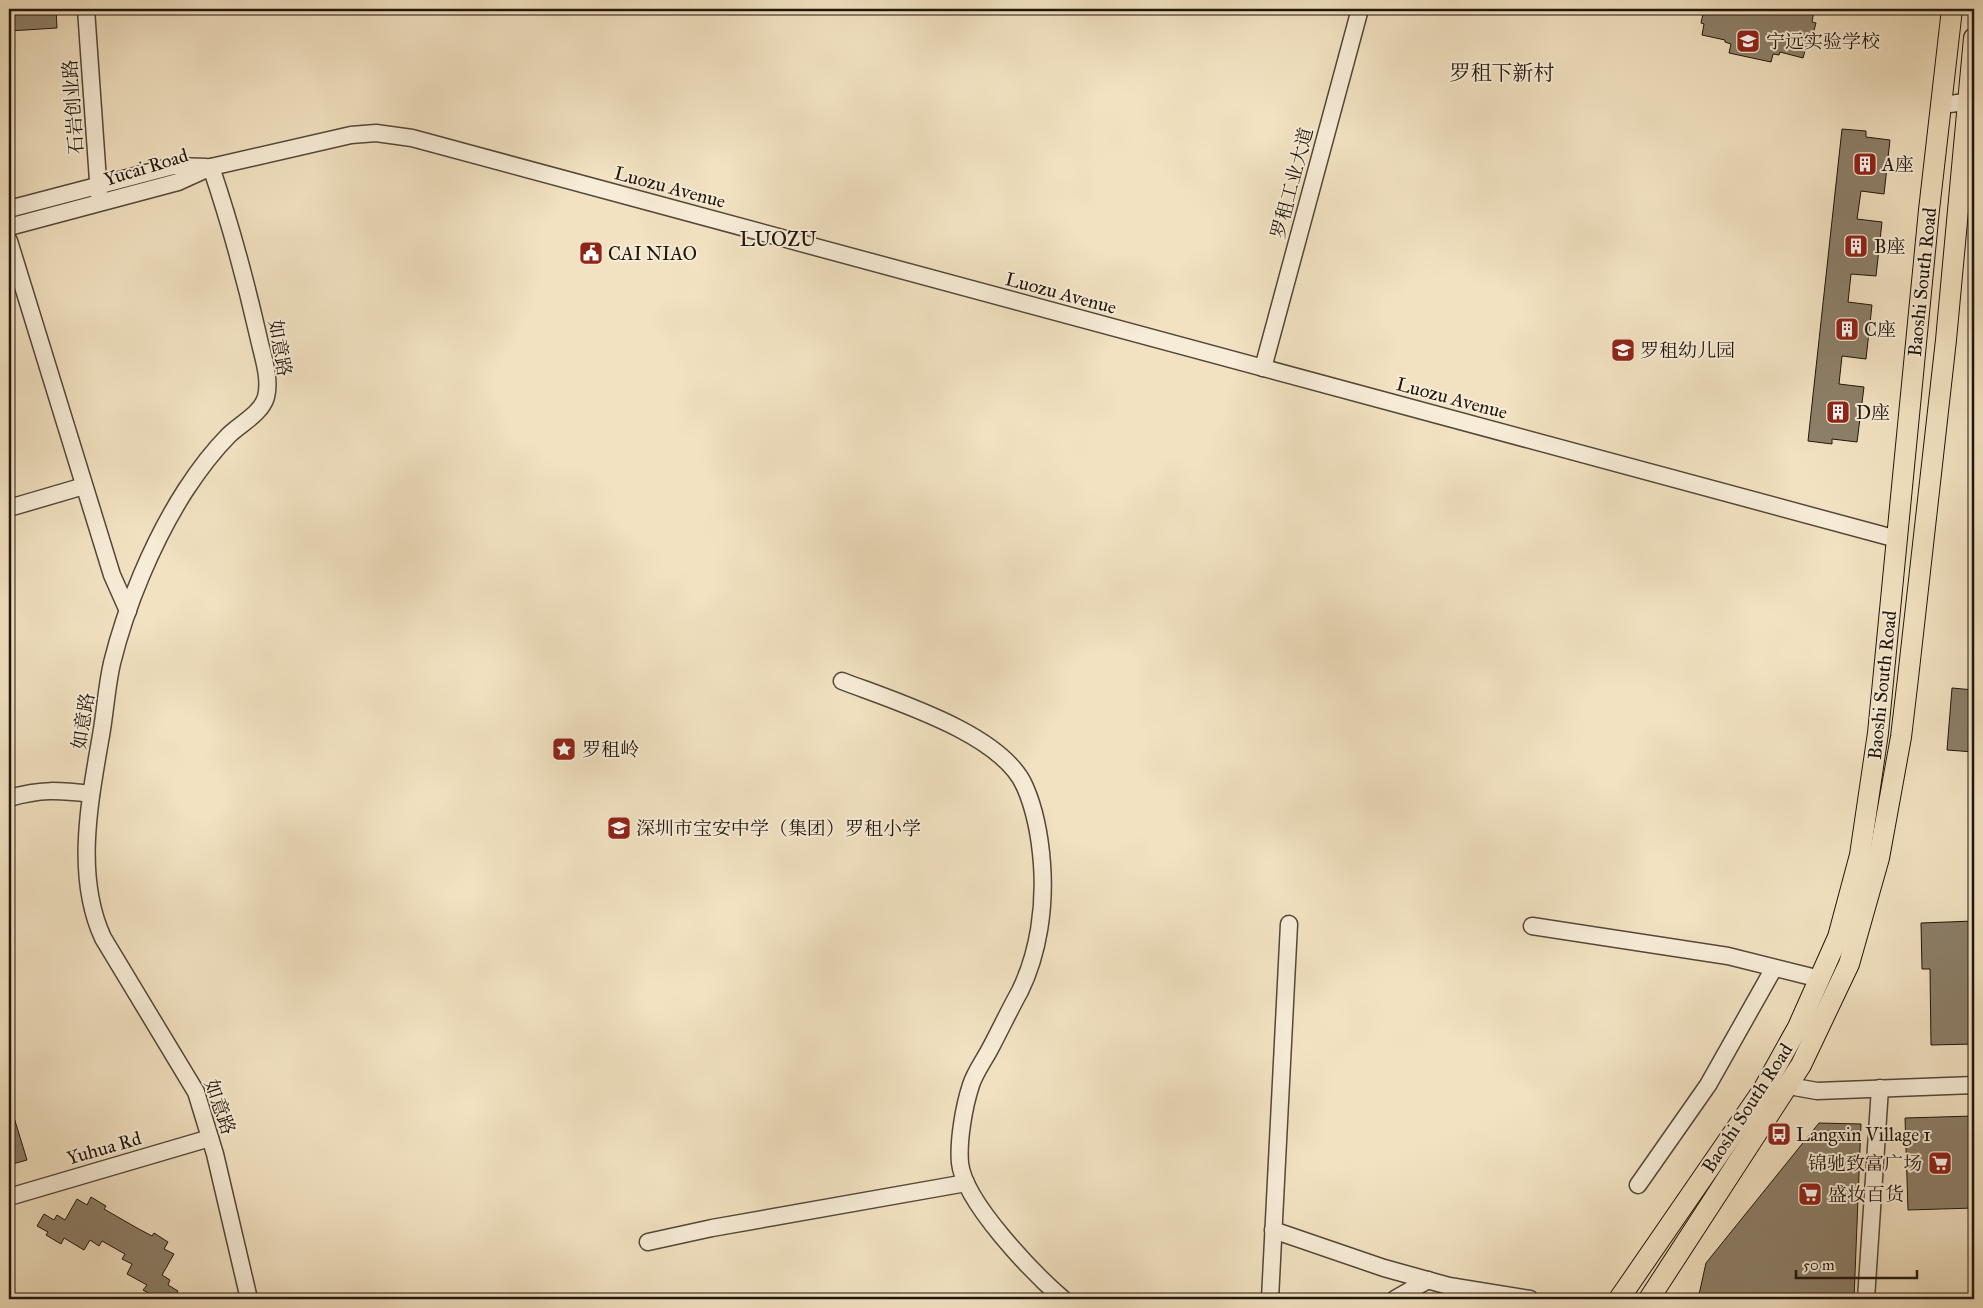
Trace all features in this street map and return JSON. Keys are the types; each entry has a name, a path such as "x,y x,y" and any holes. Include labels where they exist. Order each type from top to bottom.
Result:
{"main road":[{"name":"Baoshi South Road","path":"1619,1299 1763,1090 1782,1059 1838,937 1860,855 1878,733 1952,9"},
{"name":"Baoshi South Road","path":"1648,1299 1789,1086 1837,993 1849,964 1879,858 1888,817 1901,737 1909,669 1971,101 1974,38"}],"street":[{"name":"石岩创业路","path":"86,9 100,203"},
{"name":"罗租工业大道","path":"1263,368 1360,9"},
{"path":"1941,105 1971,101"},
{"name":"Luozu Avenue","path":"211,167 351,135 376,133 412,138 1897,539"},
{"name":"Yucai Road","path":"9,209 173,166 211,167"},
{"name":"Yucai Road","path":"9,227 178,182 211,167"},
{"name":"如意路","path":"211,167 232,229 246,280 265,366 266,397 260,408 228,435 203,464 182,495 172,512 128,611 112,664 91,794 86,866 88,894 93,918 117,962 192,1084 202,1108 249,1299"},
{"path":"9,241 112,576 128,611"},
{"path":"9,508 84,486"},
{"path":"842,680 928,715 986,745 1006,760 1025,786 1039,829 1043,888 1039,933 1022,987 971,1084 964,1118 960,1163 966,1184 1000,1235 1038,1277 1063,1299"},
{"path":"9,798 35,791 57,790 91,794"},
{"path":"1270,1299 1289,924"},
{"path":"1532,926 1728,956 1820,979"},
{"path":"1638,1185 1708,1084 1774,968"},
{"path":"1789,1086 1817,1091 1974,1085"},
{"path":"1866,1299 1880,1088"},
{"name":"Yuhua Rd","path":"9,1196 210,1138"},
{"path":"648,1242 712,1228 966,1184"},
{"path":"1273,1230 1384,1268 1449,1286 1530,1299"},
{"path":"1395,1299 1428,1280"}],"building":[{"path":"9,9 56,9 57,28 9,31"},
{"path":"1704,9 1806,9 1814,11 1812,22 1816,23 1809,48 1806,47 1803,58 1780,52 1779,55 1773,54 1771,62 1729,53 1731,44 1725,42 1725,40 1702,35 1704,24 1701,23"},
{"path":"1842,129 1866,131 1866,137 1890,140 1884,194 1861,191 1857,219 1882,222 1876,276 1851,274 1848,302 1872,305 1866,359 1842,356 1839,384 1864,387 1857,442 1832,439 1832,444 1808,441"},
{"path":"1952,688 1974,690 1974,752 1947,750"},
{"path":"1974,921 1974,1044 1931,1045 1930,969 1922,969 1921,923"},
{"path":"9,1111 12,1111 27,1160 9,1165"},
{"name":"锦驰致富广场","path":"1974,1116 1974,1208 1908,1210 1905,1118"},
{"name":"盛妆百货","path":"1819,1123 1861,1124 1854,1299 1698,1299 1706,1263"},
{"path":"91,1197 106,1206 104,1209 152,1236 154,1233 168,1242 164,1249 174,1254 162,1275 170,1280 168,1285 178,1291 173,1299 159,1299 143,1290 147,1285 127,1274 132,1264 122,1259 125,1254 102,1241 99,1246 90,1240 84,1250 64,1238 61,1244 46,1235 48,1232 37,1226 44,1214 54,1220 57,1215 65,1220 77,1199 87,1205"}],"place":[{"name":"宁远实验学校","path":"1748,41"},
{"name":"A座","path":"1865,164"},
{"name":"B座","path":"1856,246"},
{"name":"CAI NIAO","path":"591,253"},
{"name":"C座","path":"1847,329"},
{"name":"罗租幼儿园","path":"1623,350"},
{"name":"D座","path":"1838,412"},
{"name":"罗租岭","path":"564,749"},
{"name":"深圳市宝安中学（集团）罗租小学","path":"619,828"},
{"name":"Langxin Village 1","path":"1779,1134"},
{"name":"锦驰致富广场","path":"1940,1163"},
{"name":"盛妆百货","path":"1810,1194"}],"district":[{"name":"罗租下新村","path":"1502,73"},
{"name":"LUOZU","path":"778,239"}]}
